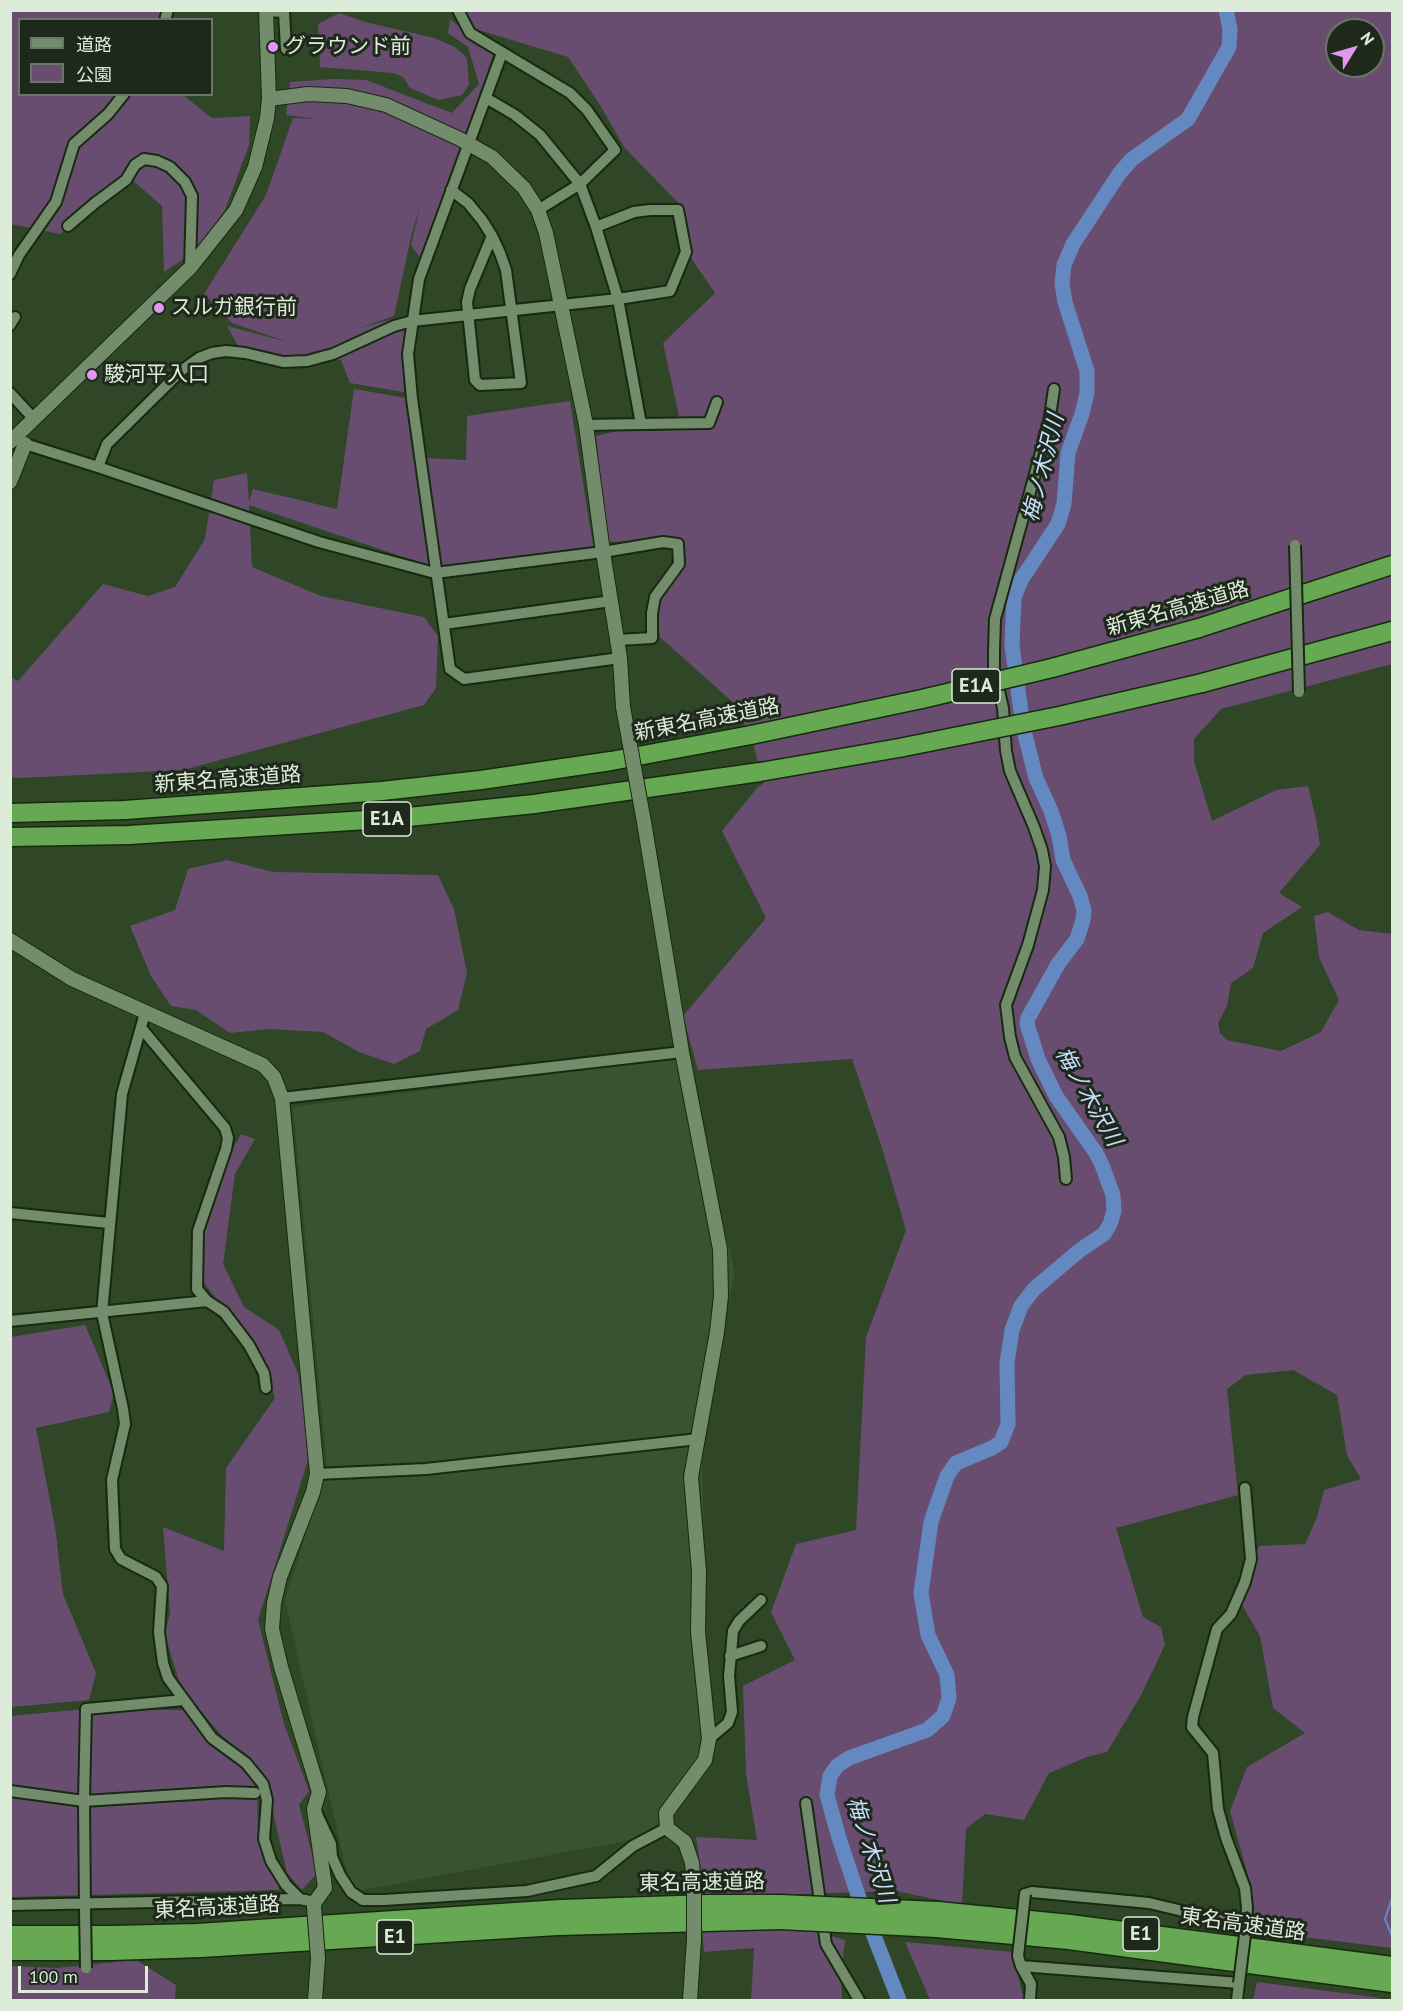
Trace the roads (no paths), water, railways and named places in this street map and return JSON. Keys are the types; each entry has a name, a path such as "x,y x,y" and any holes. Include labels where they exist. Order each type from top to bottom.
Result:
{"highway":[{"name":"新東名高速道路","path":"10,813 125,810 382,791 481,780 751,735 998,681 1199,628 1392,565"},
{"name":"E1A","path":"10,837 129,835 399,818 534,804 760,772 899,748 1059,716 1202,683 1392,631"},
{"name":"東名高速道路","path":"10,1935 198,1933 561,1909 708,1904 780,1912 938,1919 1069,1940 1343,1969 1392,1966"},
{"name":"東名高速道路","path":"10,1951 201,1948 780,1912"},
{"name":"東名高速道路","path":"1343,1969 1392,1983"}],"street":[{"path":"458,10 470,33 570,93 587,110 615,150 580,184 538,210"},
{"path":"10,467 16,442 34,419 190,268 236,210 255,167 267,118 269,99 266,11 284,12 286,49"},
{"path":"502,53 419,279 408,354 435,573 450,669 464,679 620,658"},
{"path":"269,99 308,94 347,96 386,105 469,145 492,157 524,188 538,210 546,233 586,425 620,658 624,707 682,1052 720,1249 721,1296 691,1477 699,1571 699,1632 709,1739 705,1760 666,1813 667,1828 685,1842 692,1863 694,1939 690,2001"},
{"path":"10,274 19,255 56,202 74,144 108,114 122,96"},
{"path":"486,98 514,115 540,135 580,184 618,299 641,424"},
{"path":"68,226 126,180 135,165 144,159 157,161 170,167 185,182 192,196 190,268"},
{"path":"451,190 468,203 492,236 501,254 506,270 521,383 480,385 475,380 467,302 492,236"},
{"path":"98,467 107,444 181,370 199,358 226,351 245,352 284,362 307,361 333,354 394,326 412,321 618,299 670,291 686,252 678,210 634,212 596,227"},
{"path":"1054,389 1049,423 995,619 994,669 1003,708 1010,771 1034,827 1045,866 1043,890 1028,945 1006,1005 1010,1037 1015,1057 1059,1137 1064,1157 1065,1179"},
{"path":"10,393 34,419"},
{"path":"586,425 709,423 717,402"},
{"path":"16,442 98,467 319,542 435,573 603,552 663,542 678,544 679,564 655,597 652,613 652,638 617,640"},
{"path":"10,482 16,442"},
{"path":"1295,545 1299,692"},
{"path":"444,624 611,601"},
{"path":"10,940 72,980 263,1065 274,1077 282,1098 317,1474 313,1492 280,1577 273,1604 272,1629 281,1667 319,1792 314,1809 325,1888 314,1904 318,1958 315,2001"},
{"path":"145,1013 122,1094 102,1313 125,1424 112,1480 115,1549 121,1559 156,1577 162,1586 159,1632 163,1663 168,1678 212,1738 246,1763 263,1784 267,1800 264,1839 271,1861 286,1885 300,1899"},
{"path":"142,1029 225,1128 228,1138 226,1149 198,1231 197,1289 207,1301 224,1312 249,1345 264,1373 266,1388"},
{"path":"282,1098 682,1052"},
{"path":"10,1213 109,1223"},
{"path":"10,1321 207,1301"},
{"path":"317,1474 426,1469 698,1439"},
{"path":"1237,2001 1246,1930 1245,1888 1226,1838 1218,1809 1213,1753 1192,1727 1217,1629 1231,1614 1245,1582 1251,1559 1245,1488"},
{"path":"709,1739 728,1723 732,1712 729,1676 733,1631 739,1621 761,1600"},
{"path":"730,1656 761,1646"},
{"path":"86,1968 84,1801 86,1709 184,1700"},
{"path":"10,1791 84,1801 226,1792 255,1793"},
{"path":"806,1803 826,1944 859,2001"},
{"path":"314,1809 331,1844 332,1857 340,1875 351,1892 363,1900 527,1892 596,1876 633,1846 667,1828"},
{"path":"1030,2001 1031,1984 1018,1956 1025,1894 1032,1892 1149,1903 1246,1930"},
{"path":"10,1905 85,1907 300,1899 314,1904"},
{"path":"1021,1966 1239,1983"}],"waterway":[{"name":"梅ノ木沢川","path":"899,2000 858,1895 839,1838 827,1795 830,1776 837,1766 849,1758 927,1730 943,1716 949,1698 947,1675 928,1635 921,1593 931,1522 947,1476 956,1463 1001,1442 1008,1424 1007,1363 1012,1330 1021,1306 1034,1289 1080,1250 1104,1234 1114,1211 1113,1195 1102,1165 1056,1096 1038,1059 1027,1024 1028,1018 1058,964 1077,939 1084,910 1063,860 1059,836 1051,811 1036,778 1023,727 1012,645 1014,598 1021,580 1058,524 1064,504 1068,453 1087,393 1087,371 1065,302 1062,284 1064,265 1073,244 1119,174 1132,159 1188,119 1229,47 1230,29 1226,10"},
{"path":"1392,1898 1385,1919 1392,1936"}],"place":[{"name":"グラウンド前","path":"273,47"},
{"name":"スルガ銀行前","path":"159,308"},
{"name":"駿河平入口","path":"92,375"}]}
